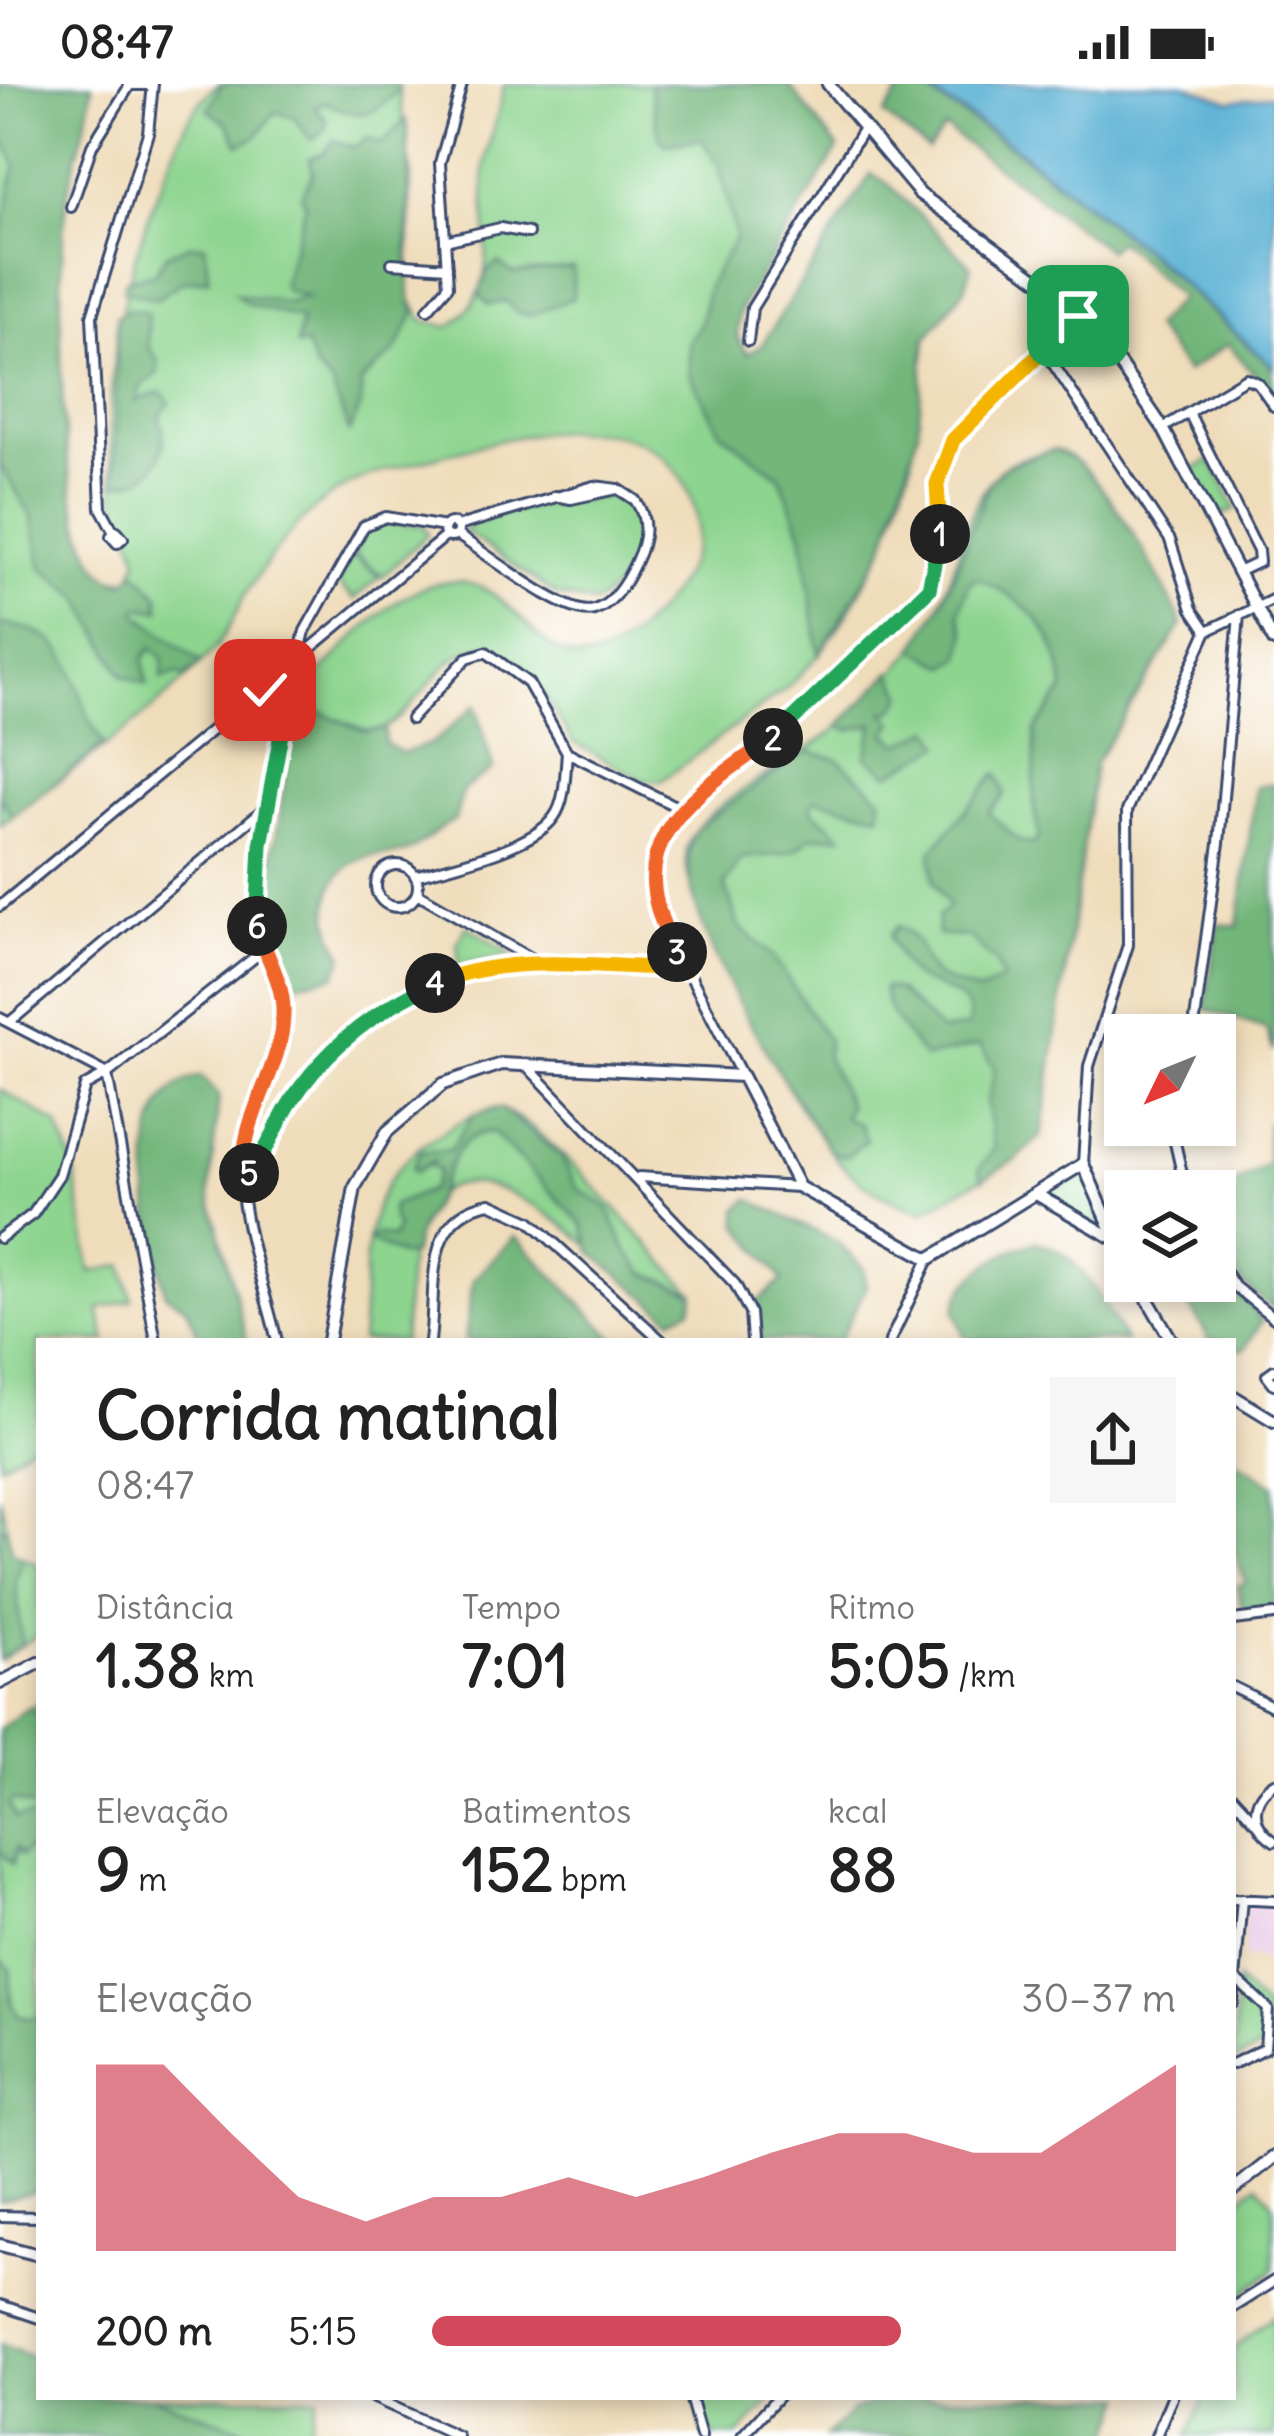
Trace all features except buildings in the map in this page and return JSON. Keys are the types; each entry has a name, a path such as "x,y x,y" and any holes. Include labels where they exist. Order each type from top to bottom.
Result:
{"street":[{"path":"71,207 92,146 129,84 151,84 148,133 92,316 100,508 114,532"},
{"path":"428,309 448,286 440,163 461,84"},
{"path":"828,84 932,205 1040,281 1078,316 1163,428 1274,641"},
{"path":"748,340 752,308 864,128"},
{"path":"445,241 500,228 528,233"},
{"path":"392,263 447,267"},
{"path":"799,1187 657,915 652,878 666,829 681,809 794,721 929,589 941,546 937,484 949,448 959,431 1078,316"},
{"path":"1044,350 1170,539 1192,609 1208,631"},
{"path":"1163,428 1246,378 1256,381 1274,406"},
{"path":"1189,413 1258,551 1259,562 1240,572"},
{"path":"0,906 296,658 451,531 594,486 618,489 639,504 644,536 622,585 594,610 560,602 451,531 386,517 364,526 296,658 267,806 255,908 280,986 283,1019 244,1134 244,1179 276,1338"},
{"path":"1104,1219 1082,1164 1089,1066 1128,945 1127,811 1208,631 1274,599"},
{"path":"1195,1014 1219,842 1239,614"},
{"path":"411,718 467,658 486,652 528,683 567,752 681,809"},
{"path":"256,693 272,694 284,717"},
{"path":"415,876 417,893 408,904 392,906 381,899 376,886 383,871 393,866 415,876 521,840 550,822 560,801 567,752"},
{"path":"107,1074 5,1020 267,806"},
{"path":"435,903 426,886 436,870"},
{"path":"417,893 538,964"},
{"path":"0,1238 33,1214 59,1175 71,1148 82,1089 265,949"},
{"path":"244,1179 308,1079 359,1026 410,994 462,973 538,964 686,969"},
{"path":"328,1338 349,1204 374,1150 424,1097 456,1076 482,1067 526,1064 742,1076"},
{"path":"526,1064 739,1289 751,1313 752,1338"},
{"path":"107,1074 155,1338"},
{"path":"891,1338 928,1259 1082,1164"},
{"path":"637,1177 799,1187 928,1259"},
{"path":"1036,1194 1104,1233"},
{"path":"430,1338 439,1239 465,1211 490,1203 530,1221 659,1338"},
{"path":"1236,1287 1274,1318"},
{"path":"1149,1302 1170,1338"},
{"path":"1274,1370 1267,1375 1274,1384"},
{"path":"1236,1398 1274,1421"},
{"path":"1236,1620 1274,1615"},
{"path":"0,1683 36,1665"},
{"path":"1236,1688 1274,1707"},
{"path":"1256,1822 1257,1799 1274,1783"},
{"path":"1236,1800 1274,1841"},
{"path":"1236,2062 1264,2048 1268,2009 1236,1979 1238,1899 1274,1901"},
{"path":"1236,2188 1274,2157"},
{"path":"0,2216 36,2217"},
{"path":"0,2245 36,2254"},
{"path":"1236,2305 1274,2281"},
{"path":"0,2306 36,2317"},
{"path":"379,2400 457,2436"},
{"path":"691,2400 701,2436"},
{"path":"742,2436 775,2400"},
{"path":"1156,2436 1171,2400"}],"shaded area":[{"path":"1246,1904 1274,1906 1274,1960 1244,1958"}],"green space":[{"path":"0,84 93,87 65,205 59,343 62,400 75,507 88,549 106,578 130,580 138,560 118,508 111,457 118,330 138,248 167,168 193,112 219,84 398,84 411,169 409,296 423,320 449,327 467,311 484,275 485,168 504,84 788,84 838,148 743,303 736,325 741,349 753,354 761,346 871,174 887,183 971,266 965,288 927,334 912,461 884,548 849,612 819,655 788,687 661,781 642,780 573,742 534,679 487,646 454,659 402,714 372,733 294,702 378,616 418,590 439,583 470,584 496,596 560,652 585,658 615,648 652,617 672,592 694,550 696,520 675,470 650,448 619,435 584,431 472,447 368,477 316,507 267,563 221,641 193,671 141,718 0,826"},
{"path":"0,84 92,84 67,194 63,243 61,353 70,479 82,531 99,568 124,582 136,571 159,596 160,610 138,608 137,614 201,662 184,677 178,673 162,678 163,658 152,648 143,659 147,685 122,675 80,597 42,568 32,517 0,464 0,243 16,164 0,134"},
{"path":"222,84 398,84 399,89 365,113 347,112 325,102 315,107 327,121 326,129 311,140 294,117 275,112 256,137 239,145 227,123 208,110"},
{"path":"650,84 788,84 838,148 740,309 737,336 747,354 761,346 871,174 887,183 971,266 965,288 925,340 918,432 884,548 819,655 802,534 780,477 720,431 689,373 689,341 701,322 708,285 736,237 719,166 701,139 666,144 659,137"},
{"path":"889,84 915,84 1011,147 1137,245 1271,366 1274,397 1228,344 1186,372 1153,327 1180,298 1119,240 1108,250 945,128 928,150 884,115 899,93"},
{"path":"406,119 408,276 415,312 395,351 361,382 361,405 349,432 332,385 315,368 306,345 297,346 301,319 247,304 236,294 287,303 307,297 287,291 283,284 306,204 301,196 313,174 310,158 326,152 333,140 355,147 368,138 382,144"},
{"path":"190,245 205,245 209,279 183,281 156,299 123,290 126,280 155,273 166,255"},
{"path":"498,263 513,273 573,268 573,298 530,315 518,313 506,301 489,305 479,294 487,271"},
{"path":"130,309 147,313 149,348 158,361 157,374 141,386 136,401 161,392 170,402 159,417 163,441 156,463 140,478 115,483 117,316"},
{"path":"1052,450 1070,457 1108,497 1182,624 1095,763 1042,1134 1018,1158 923,1211 881,1194 852,1175 800,1107 718,958 687,871 688,844 712,814 831,733 884,684 920,640 938,608 988,483 1007,465"},
{"path":"1052,450 1069,457 1108,496 1182,624 1095,763 1042,1134 1018,1158 982,1180 979,1169 994,1149 987,1103 995,1070 980,1045 925,1058 913,1043 892,1014 884,987 898,990 942,1032 968,1027 969,1016 954,995 913,975 890,936 898,926 906,930 933,973 948,982 979,992 1002,980 997,964 969,937 938,935 938,917 949,906 934,881 931,852 997,773 1005,794 989,813 1019,841 1034,844 1039,836 1034,804 1035,730 1064,690 1056,651 1039,621 1012,597 978,578 970,581 959,613 966,635 961,657 947,666 914,649 944,598 990,482 1006,466"},
{"path":"1211,460 1236,509 1216,518 1192,470"},
{"path":"615,494 638,512 639,539 623,577 593,604 556,595 464,531 514,510"},
{"path":"379,522 424,526 428,534 383,576 354,554 364,534"},
{"path":"352,555 380,577 354,599 337,584"},
{"path":"0,624 28,629 62,651 104,744 12,817 0,795"},
{"path":"891,672 904,695 894,710 884,712 894,723 886,733 900,744 932,729 942,745 889,774 866,757 874,724 849,730 839,726"},
{"path":"294,702 365,731 385,729 385,743 402,753 433,743 476,705 493,769 463,790 455,820 408,851 361,859 338,877 329,916 344,955 335,976 289,984 268,937 262,904 279,822"},
{"path":"807,751 838,759 881,798 880,815 815,799 810,808 842,836 810,837 787,853 742,858 725,884 739,927 773,956 828,1041 826,1055 849,1106 844,1117 860,1125 866,1141 847,1156 832,1153 827,1146 731,988 693,895 689,856 698,827"},
{"path":"1274,784 1274,1051 1266,1029 1236,1019 1236,1014 1205,1009 1218,924 1238,926 1256,786"},
{"path":"466,926 514,955 459,965 457,944"},
{"path":"201,1076 219,1096 209,1193 246,1338 200,1338 187,1308 166,1295 149,1206 148,1171 150,1138 159,1110 175,1088"},
{"path":"0,1089 57,1124 73,1162 91,1272 123,1265 132,1300 99,1309 105,1338 36,1338 36,1441 0,1465"},
{"path":"496,1108 541,1135 694,1293 691,1309 672,1318 550,1216 512,1194 477,1184 446,1189 423,1213 409,1259 403,1338 361,1338 366,1256 377,1205 406,1160 470,1117"},
{"path":"501,1108 562,1157 577,1188 608,1208 625,1248 643,1272 694,1293 691,1309 672,1318 591,1252 583,1225 493,1132 472,1138 457,1152 420,1228 413,1254 402,1256 368,1240 378,1234 393,1238 397,1227 391,1215 393,1205 432,1189 439,1170 431,1166 434,1160 416,1172 412,1169 420,1152 450,1150 474,1114"},
{"path":"1274,1121 1274,1309 1236,1274 1236,1183 1268,1164 1267,1123"},
{"path":"1083,1164 1104,1219 1104,1233 1036,1194"},
{"path":"749,1199 837,1242 864,1269 866,1287 840,1338 760,1338 757,1302 783,1280 739,1225 738,1210"},
{"path":"514,1237 614,1338 465,1338 473,1280"},
{"path":"1034,1242 1064,1255 1099,1296 1123,1338 965,1338 955,1310 959,1297 975,1276 1009,1252"},
{"path":"1236,1290 1262,1321 1245,1349 1236,1350 1236,1338 1208,1338 1188,1302 1236,1302"},
{"path":"1236,1461 1274,1485 1274,1607 1243,1611 1237,1586 1246,1582 1236,1557"},
{"path":"0,1497 12,1552 36,1564 36,1636 0,1660"},
{"path":"0,1526 7,1530 12,1552 23,1557 16,1582 22,1644 0,1660"},
{"path":"36,1704 36,2191 0,2201 0,1729"},
{"path":"29,1707 36,1713 36,1808 13,1800 9,1804 15,1818 36,1816 36,1857 29,1849 21,1856 16,1849 13,1864 0,1852 0,1729"},
{"path":"0,1959 11,1970 16,2011 36,2017 36,2191 0,2201"},
{"path":"1237,1981 1266,2010 1263,2047 1236,2060"},
{"path":"1258,2184 1274,2205 1274,2270 1236,2300 1236,2202"},
{"path":"1274,2315 1274,2436 1188,2436 1203,2400 1236,2400 1236,2347"},
{"path":"0,2344 36,2359 36,2400 317,2400 307,2436 0,2436"},
{"path":"0,2344 36,2359 36,2400 161,2400 263,2436 0,2436"},
{"path":"695,2400 771,2400 738,2436 705,2436"},
{"path":"885,2400 1124,2400 1111,2436 826,2436 853,2410"}],"water":[{"path":"919,84 1184,84 1230,101 1274,95 1274,367 1148,252 1010,143"}],"route":[{"path":"265,690 284,717 255,908 258,932 280,986 283,1019 244,1134 244,1179 325,1058 359,1026 410,994 462,973 494,967 686,969 662,926 652,895 657,851 672,818 794,721 929,589 941,546 937,484 949,448 959,431 1078,316"}]}
